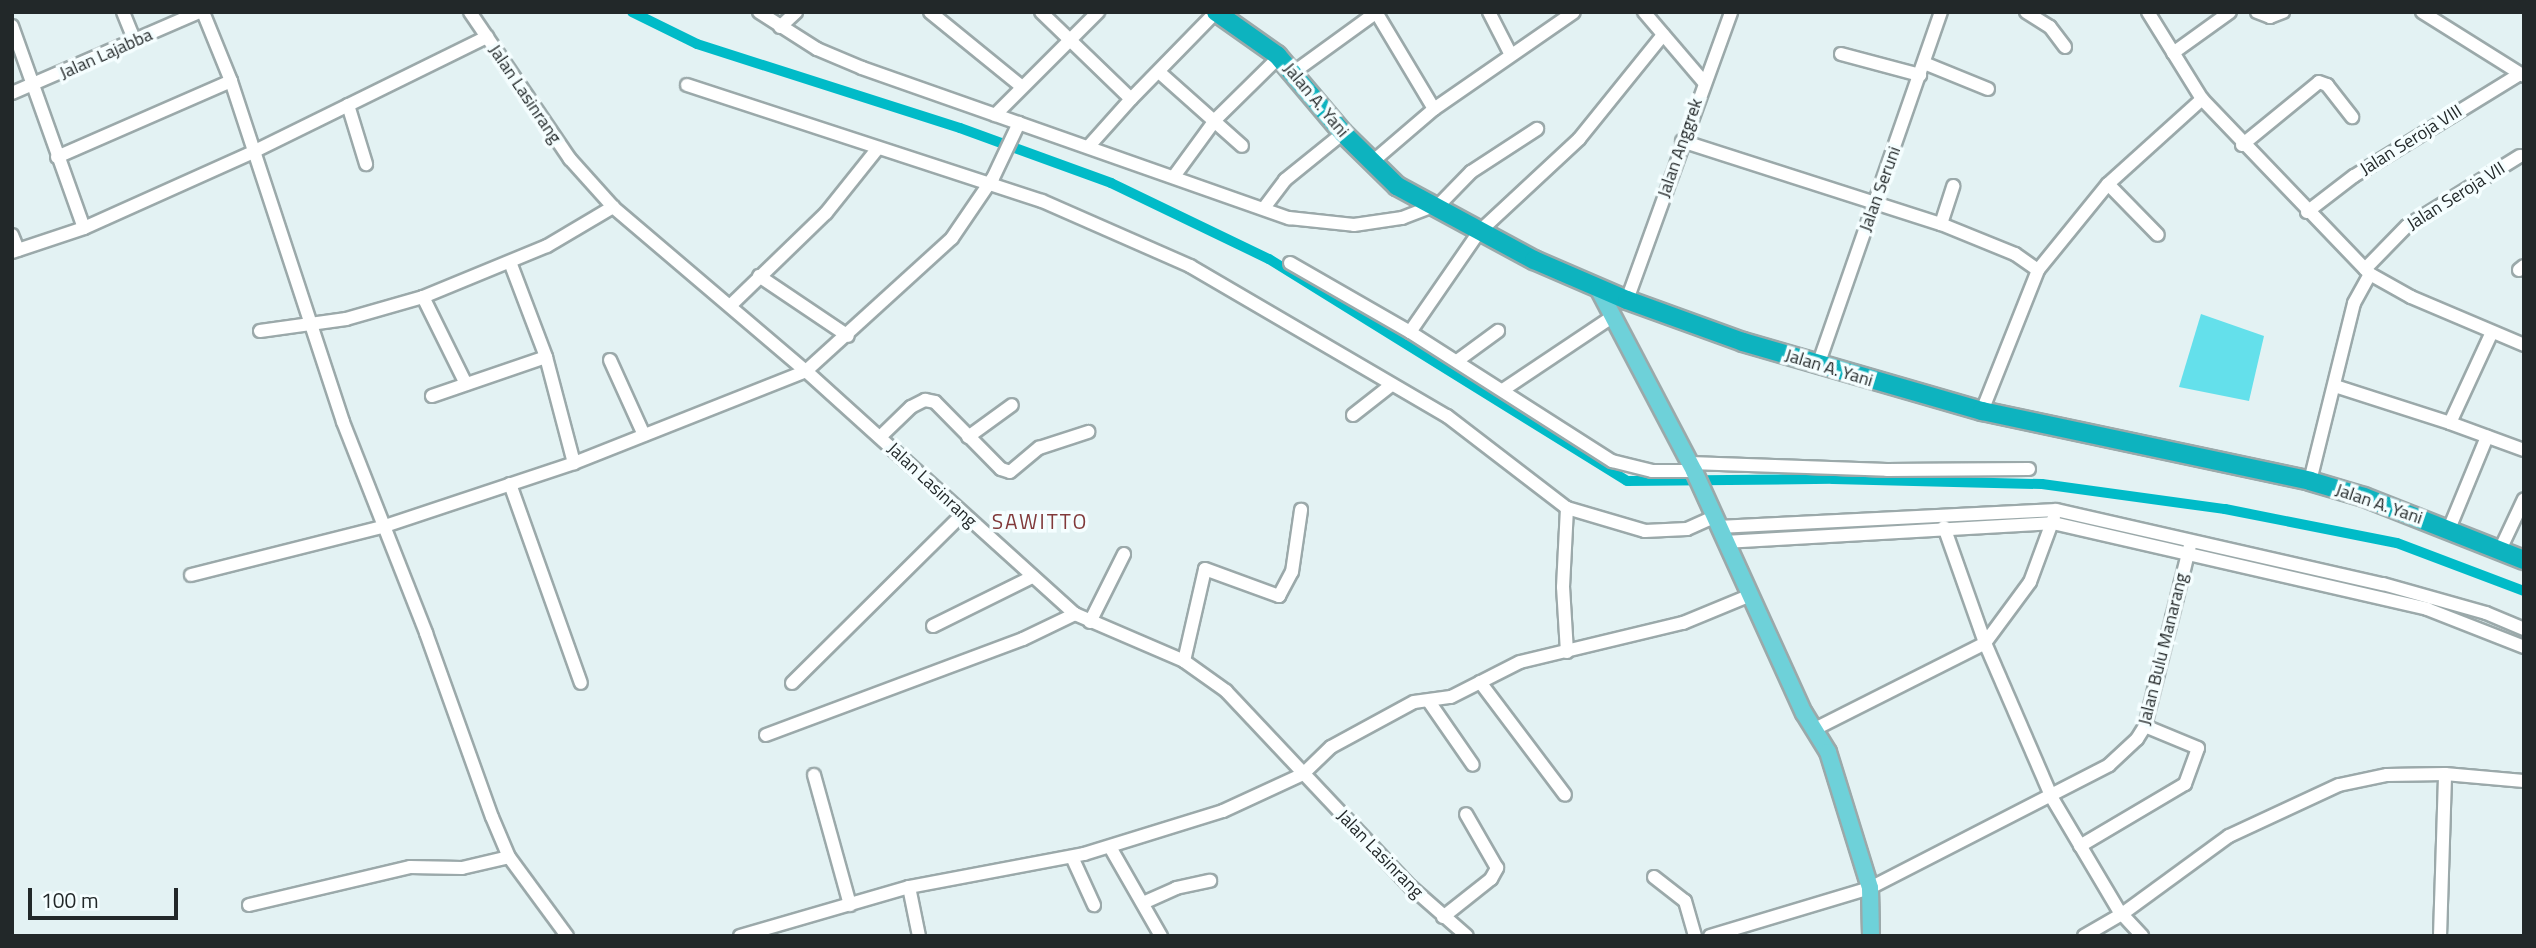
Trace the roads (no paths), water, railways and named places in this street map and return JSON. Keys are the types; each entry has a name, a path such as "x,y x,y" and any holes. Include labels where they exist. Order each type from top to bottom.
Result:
{"highway":[{"name":"Jalan A. Yani","path":"1216,12 1279,57 1371,163 1433,208 1598,288 1818,365 1982,411 2310,481 2449,529 2524,560"}],"main road":[{"path":"1598,288 1693,470 1804,713 1816,728 1852,817 1870,888 1871,936"}],"street":[{"path":"123,12 135,41"},
{"path":"201,12 231,81 383,527 509,857 567,936"},
{"name":"Jalan Lajabba","path":"12,93 33,87 201,12"},
{"name":"Jalan Lasinrang","path":"470,12 570,159 613,207 806,371 1030,578 1074,614 1184,661 1226,691 1443,917 1467,936"},
{"path":"760,12 780,27 862,68 995,115 1017,127 1089,146 1311,223 1354,225 1402,218 1433,208 1471,172 1537,129"},
{"path":"780,27 796,12"},
{"path":"930,12 1021,86"},
{"path":"1041,12 1069,42 1131,99"},
{"path":"995,115 1021,86 1098,12"},
{"path":"1089,146 1216,12"},
{"path":"1294,72 1377,12 1434,109"},
{"path":"1489,12 1511,55"},
{"name":"Jalan Anggrek","path":"1627,300 1703,82 1644,12"},
{"path":"1703,82 1731,12"},
{"name":"Jalan Seruni","path":"1818,365 1941,12"},
{"path":"2026,12 2050,27 2065,47"},
{"path":"2148,12 2202,99 2242,145 2368,271 2524,345"},
{"path":"2173,53 2230,12"},
{"path":"2258,12 2270,17 2283,12"},
{"path":"2422,12 2522,75"},
{"path":"1371,163 1434,109 1566,14"},
{"path":"12,26 84,228"},
{"path":"1410,332 1479,232 1579,139 1663,35"},
{"path":"12,235 15,251 84,228 253,152 487,37"},
{"path":"1841,54 1922,69 1988,89"},
{"path":"1175,175 1216,119 1279,57"},
{"path":"1159,72 1216,119 1242,145"},
{"name":"Jalan Seroja VIII","path":"2307,212 2365,169 2522,75"},
{"path":"57,157 231,81"},
{"path":"2242,145 2319,82 2327,85 2352,117"},
{"path":"687,85 878,148 991,181 1190,266 1390,386 1447,416 1567,508 1646,531 1687,529 1717,523 2054,516 2190,545 2428,604 2486,612 2524,629"},
{"path":"1982,411 2038,270 2108,184 2202,99"},
{"path":"348,105 366,164"},
{"path":"191,575 383,527 574,463 806,371 848,336 952,238 991,181 1017,127"},
{"path":"1264,208 1285,180 1343,133"},
{"path":"1682,141 1874,205 1941,224 2015,254 2038,270"},
{"path":"730,304 826,212 878,148"},
{"name":"Jalan Seroja VII","path":"2310,481 2354,303 2368,271 2407,226 2520,156"},
{"path":"2108,184 2158,235"},
{"path":"1941,224 1953,186"},
{"path":"260,331 379,312 423,297 510,262 613,207"},
{"path":"510,262 546,357 574,463"},
{"path":"1290,263 1410,332 1612,461 1653,471 2029,469"},
{"path":"759,276 848,336"},
{"path":"423,297 466,384"},
{"path":"1503,390 1612,317"},
{"path":"1457,361 1498,331"},
{"path":"2450,423 2492,332"},
{"path":"432,396 546,357"},
{"path":"610,360 644,435"},
{"path":"1353,415 1390,386"},
{"path":"2334,386 2524,450"},
{"path":"880,437 911,407 925,400 935,402 1001,469 1010,472 1039,448 1088,432"},
{"path":"968,437 1012,405"},
{"path":"2449,529 2487,437"},
{"path":"510,484 581,683"},
{"path":"2500,550 2524,499"},
{"path":"1567,508 1563,587 1567,652"},
{"path":"1184,661 1205,569 1279,596 1292,572 1301,510"},
{"path":"792,683 962,515"},
{"path":"1717,523 1944,527 2054,516"},
{"path":"1816,728 1985,643 2030,582 2054,516"},
{"path":"1944,527 1985,643 2052,798 2122,914 2142,936"},
{"name":"Jalan Bulu Manarang","path":"1710,936 1870,888 2052,798 2109,765 2137,739 2145,726 2190,545"},
{"path":"1090,622 1124,554"},
{"path":"933,626 1030,578"},
{"path":"740,936 909,887 1072,857 1223,811 1303,774 1332,747 1414,702 1430,703 1480,682 1513,664 1684,623 1751,595"},
{"path":"2428,604 2524,646"},
{"path":"766,734 1023,639 1074,614"},
{"path":"1480,682 1564,795"},
{"path":"1430,703 1473,765"},
{"path":"2080,846 2185,784 2198,748 2145,726"},
{"path":"2440,936 2445,774"},
{"path":"2084,936 2122,914 2208,850 2268,816 2346,783 2388,775 2445,774 2524,781"},
{"path":"814,775 850,905"},
{"path":"1443,917 1492,879 1497,868 1466,814"},
{"path":"1110,847 1161,936"},
{"path":"249,905 410,867 462,868 509,857"},
{"path":"1072,857 1094,905"},
{"path":"1654,877 1685,901 1695,936"},
{"path":"1143,903 1176,888 1210,881"},
{"path":"909,887 919,936"}],"waterway":[{"path":"632,12 697,44 960,128 1111,183 1269,259 1627,481 1833,479 2042,484 2225,509 2397,543 2524,591"}],"district":[{"name":"SAWITTO","path":"1040,521"}]}
